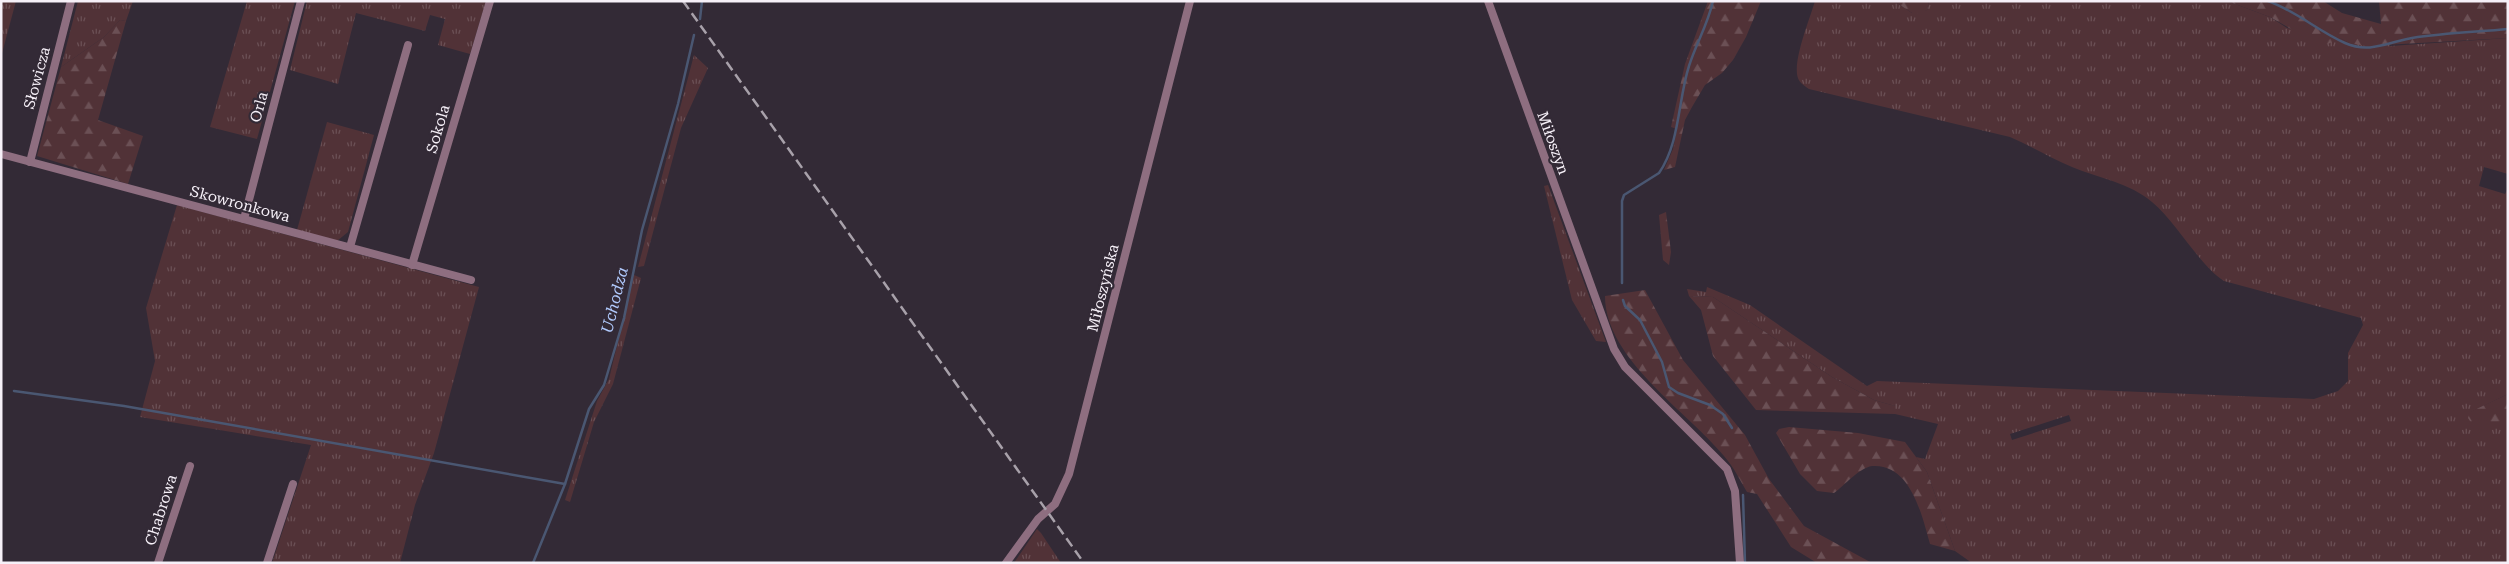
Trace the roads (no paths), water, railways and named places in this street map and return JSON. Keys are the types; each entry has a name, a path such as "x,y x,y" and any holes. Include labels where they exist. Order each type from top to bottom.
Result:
{"street":[{"name":"Słowicza","path":"30,162 71,1"},
{"name":"Orla","path":"244,219 301,1"},
{"name":"Sokola","path":"412,265 490,1"},
{"name":"Miłoszyńska","path":"1006,563 1038,519 1055,504 1070,474 1190,1"},
{"name":"Miłoszyn","path":"1488,1 1614,349 1625,366 1727,469 1735,492 1740,563"},
{"path":"350,247 408,45"},
{"name":"Skowronkowa","path":"1,154 471,280"},
{"name":"Chabrowa","path":"158,563 190,466"},
{"path":"267,563 293,484"}],"waterway":[{"name":"Uchodza","path":"700,19 702,1"},
{"path":"1622,283 1622,201 1624,195 1659,173 1666,161 1675,135 1685,79 1713,1"},
{"path":"2268,1 2288,10 2335,38 2354,46 2371,47 2424,36 2508,29"},
{"name":"Uchodza","path":"533,563 565,484 589,409 604,385 624,318 642,230 678,104 694,35"},
{"path":"1623,300 1625,306 1640,320 1662,362 1669,387 1678,393 1710,405 1723,414 1732,428"},
{"path":"14,391 124,406 565,484"},
{"path":"1743,495 1745,563"}],"railway":[{"path":"683,1 1084,563"}]}
